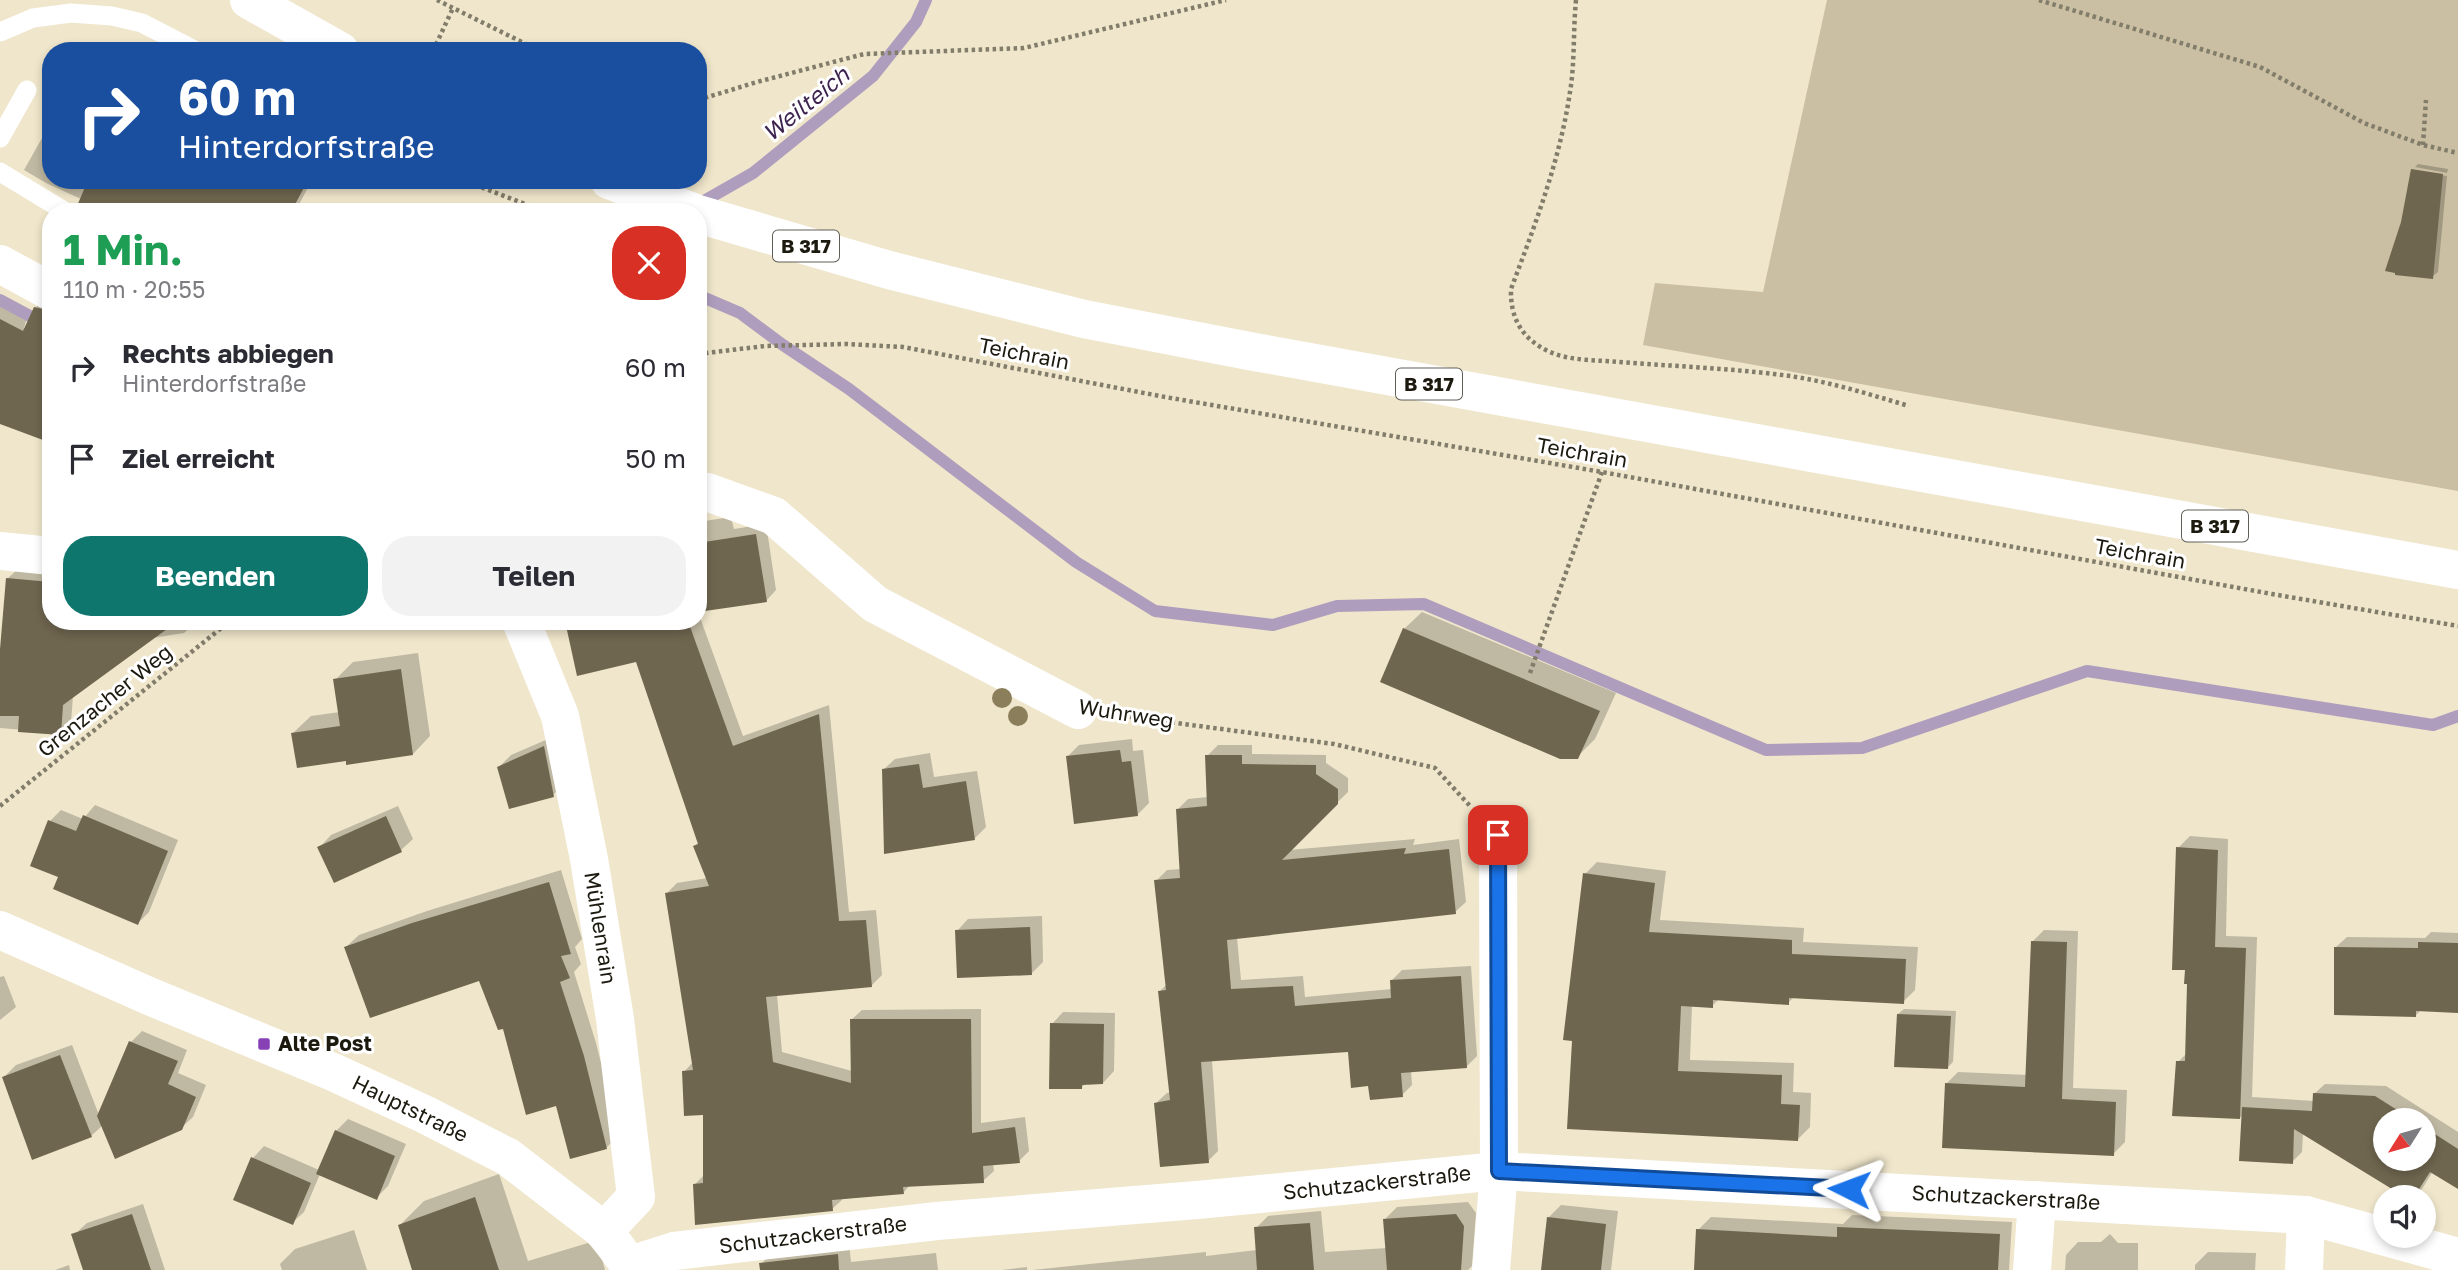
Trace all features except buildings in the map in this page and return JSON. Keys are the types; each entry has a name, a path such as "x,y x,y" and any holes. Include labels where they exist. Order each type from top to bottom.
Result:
{"street":[{"path":"249,0 324,42"},
{"name":"B 317","path":"632,189 668,203"},
{"name":"B 317","path":"707,217 889,270 1096,321 1290,359 2458,570"},
{"path":"0,264 42,287"},
{"name":"Wuhrweg","path":"707,492 774,516 875,604 1078,710"},
{"path":"0,551 42,555"},
{"name":"Mühlenrain","path":"525,630 560,716 589,859 615,1019 636,1196 604,1231"},
{"path":"1491,1270 1499,1171 1498,835"},
{"name":"Hauptstraße","path":"0,930 149,996 333,1072 508,1157 604,1231 632,1267"},
{"name":"Schutzackerstraße","path":"632,1267 674,1251 937,1221 1499,1171 2306,1215 2458,1258"},
{"path":"2032,1270 2037,1200"},
{"path":"2304,1270 2306,1215"}],"lane":[{"path":"0,32 33,18 71,13 112,16 142,23 179,42"},
{"path":"0,138 27,90"},
{"path":"0,173 51,203"}],"path":[{"path":"437,0 522,42"},
{"path":"707,97 864,54 1024,48 1226,0"},
{"path":"1576,0 1571,90 1560,144 1546,192 1511,289 1511,306 1516,324 1522,332 1528,339 1552,353 1583,359 1774,374 1828,382 1909,406"},
{"path":"2039,0 2260,67 2364,122 2423,145 2458,153"},
{"path":"437,42 453,8"},
{"path":"2423,145 2426,100"},
{"path":"487,189 525,203"},
{"name":"Teichrain","path":"707,353 765,346 846,344 903,347 1179,399 2458,626"},
{"path":"1530,673 1602,472"},
{"name":"Grenzacher Weg","path":"0,806 219,630"},
{"name":"Wuhrweg","path":"1078,710 1334,744 1435,768 1498,835"}],"shaded area":[{"path":"1827,0 2458,0 2458,491 1643,345 1655,283 1763,292"}],"waterway":[{"name":"Weilteich","path":"700,203 753,173 873,76 916,22 926,0"},
{"path":"707,299 740,313 849,389 1076,562 1155,611 1273,625 1337,606 1424,604 1766,750 1862,748 2087,671 2433,725 2458,716"},
{"name":"Weilteich","path":"0,300 42,322"}],"place":[{"name":"Alte Post","path":"264,1044"}],"route":[{"path":"1498,835 1499,1171 1849,1189"}]}
